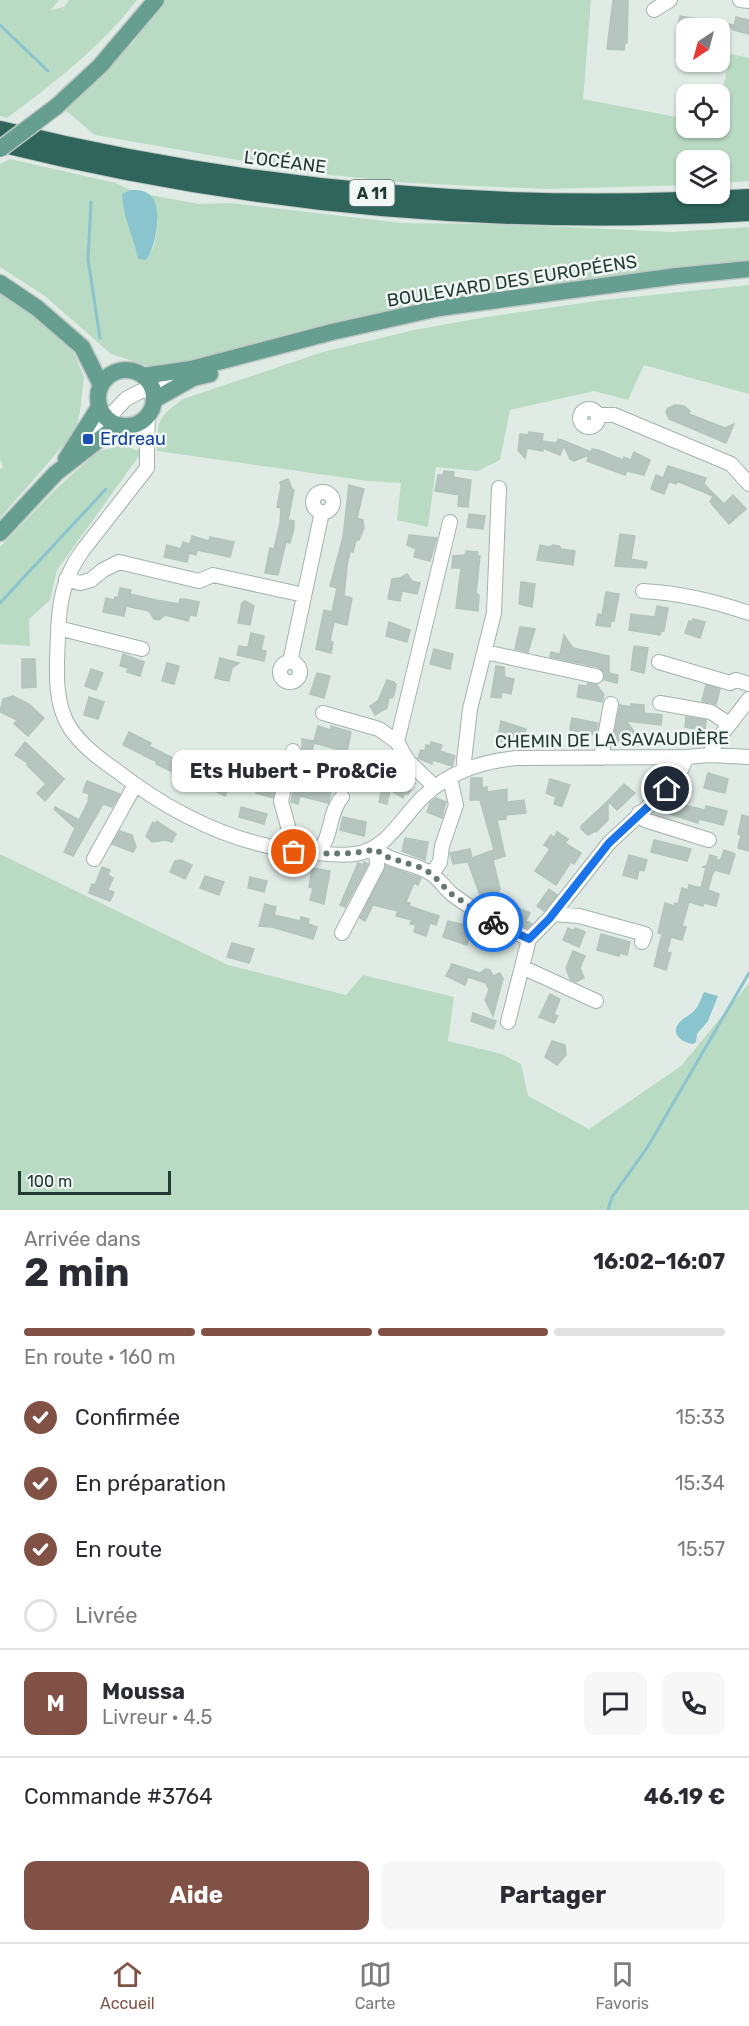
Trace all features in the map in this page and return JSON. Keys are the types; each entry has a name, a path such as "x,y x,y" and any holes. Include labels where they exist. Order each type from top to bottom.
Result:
{"highway":[{"name":"L’OCÉANE","path":"0,130 96,152 193,170 370,193 459,200 573,203 749,198"},
{"name":"L’OCÉANE","path":"0,143 163,178 284,197 368,206 543,216 662,216 749,212"}],"main road":[{"path":"0,149 57,106 100,66 156,0"},
{"name":"BOULEVARD DES EUROPÉENS","path":"150,388 191,369 332,332 439,308 654,279 749,272"},
{"name":"BOULEVARD DES EUROPÉENS","path":"150,388 389,325 494,305 749,272"},
{"path":"0,283 54,321 85,351 118,372"},
{"path":"85,351 101,386"},
{"path":"56,473 113,419 148,417 150,388 131,371 108,376 101,386 97,397 113,419"},
{"path":"0,533 56,473 113,419"}],"street":[{"path":"654,10 670,0"},
{"path":"740,0 749,1"},
{"path":"147,442 113,419 126,399 150,388"},
{"path":"598,415 614,415 731,464 749,484"},
{"path":"148,417 147,468 72,564 59,605 56,673 62,709 69,727 88,748 135,785 161,803 205,826 250,842 284,849 356,854 376,849"},
{"path":"465,769 470,710 494,613 499,488"},
{"path":"290,662 322,512"},
{"path":"397,742 450,522"},
{"path":"66,579 80,583 90,580 119,562 199,581 213,575 304,595"},
{"path":"643,591 676,593 749,613"},
{"path":"58,628 142,649"},
{"path":"484,652 596,675"},
{"path":"659,662 730,683 736,680 749,684"},
{"path":"709,755 749,699"},
{"path":"660,703 711,712 729,724"},
{"path":"601,758 611,704"},
{"path":"323,713 379,729 397,742 408,761 435,787"},
{"path":"284,849 289,830 281,801 293,751"},
{"name":"CHEMIN DE LA SAVAUDIÈRE","path":"376,849 435,787 465,769 491,760 709,755 749,757"},
{"path":"508,1022 529,939 553,914 609,843 667,789 679,774 687,757"},
{"path":"432,874 440,862 442,846 456,805 450,778"},
{"path":"93,859 135,785"},
{"path":"316,853 327,841 338,803 342,798"},
{"path":"639,813 645,820 709,840"},
{"path":"376,849 384,856 419,867 432,874 450,893 475,911 529,939"},
{"path":"342,933 377,866 376,849"},
{"path":"553,914 579,916 645,935"},
{"path":"522,967 596,1001"}],"green space":[{"path":"0,0 59,0 51,10 64,7 69,0 137,0 93,49 7,118 0,116"},
{"path":"165,0 591,0 583,99 676,117 676,138 730,138 730,84 724,84 727,72 730,72 731,54 749,58 749,181 730,182 730,150 676,150 676,185 547,189 410,183 311,173 95,135 64,109 133,43"},
{"path":"10,159 116,183 130,190 122,194 124,210 138,258 146,260 154,246 157,228 156,210 151,195 199,204 230,203 402,223 500,224 672,232 749,227 749,263 543,285 377,313 206,358 151,367 111,354 45,296 0,267 0,164"},
{"path":"749,285 749,394 644,365 628,400 594,391 510,410 500,460 478,471 436,467 428,527 397,520 401,483 368,481 157,451 161,420 168,410 183,399 323,352 414,330 486,317 603,300"},
{"path":"0,292 23,305 72,348 84,377 75,432 0,518 0,469 3,467 0,459"},
{"path":"123,445 136,450 144,449 57,570 50,600 29,619 30,646 0,644 0,547 56,489 97,452"},
{"path":"0,854 228,965 346,995 363,975 454,997 448,1041 502,1054 521,1064 528,1096 589,1129 681,1066 749,983 749,1210 0,1210"}],"water":[{"path":"130,190 149,194 154,199 156,207 157,226 153,246 146,260 138,259 124,210 122,194"},
{"path":"704,992 718,996 708,1021 697,1034 696,1042 693,1044 681,1040 676,1034 677,1026 695,1010"}],"building":[{"path":"613,0 628,0 627,43 625,43 624,50 607,49"},
{"path":"736,17 749,20 749,34 733,30"},
{"path":"675,405 684,406 690,411 689,414 725,428 734,424 726,443 669,419 666,412 668,408"},
{"path":"529,432 543,434 542,441 556,443 558,439 591,452 592,449 598,450 623,460 624,457 631,460 634,452 650,460 644,475 627,471 625,475 587,461 589,455 574,461 570,459 564,446 560,455 543,448 543,451 527,448 525,458 518,450 520,434 528,435"},
{"path":"668,466 706,478 704,484 724,504 733,495 746,509 729,524 710,502 713,496 677,481 676,484 669,481 664,494 651,489 656,475 663,478"},
{"path":"444,471 454,472 453,477 471,480 468,507 458,506 459,495 435,491 438,475 443,475"},
{"path":"288,479 294,490 288,520 294,521 294,528 290,543 286,542 278,575 265,573 270,548 274,549 280,523 281,508 277,507 280,482"},
{"path":"349,485 364,489 357,518 363,520 364,528 359,540 356,540 353,552 350,551 347,566 344,596 352,598 347,625 334,622 330,641 333,642 331,653 316,649 324,610 332,612 337,588 330,586 343,537"},
{"path":"469,514 485,516 483,529 467,527"},
{"path":"620,534 635,536 631,559 647,562 646,568 615,566"},
{"path":"409,535 437,538 430,561 414,557 416,549 407,545"},
{"path":"192,536 209,541 210,537 234,542 230,557 197,550 196,555 189,553 187,562 164,557 167,545 181,549 183,542 190,544"},
{"path":"540,545 559,546 561,549 575,551 573,565 537,560"},
{"path":"466,551 478,552 477,556 480,556 476,594 479,595 478,611 456,608 461,568 452,568 453,556 465,555"},
{"path":"407,574 412,581 420,583 417,594 402,591 400,601 388,599 392,579"},
{"path":"521,582 535,584 532,607 519,604"},
{"path":"120,588 131,590 130,594 156,600 179,604 180,599 199,602 196,616 190,615 188,621 165,615 159,620 154,619 149,611 126,606 124,616 103,612 106,598 114,600 115,597 118,598"},
{"path":"606,592 619,594 614,621 611,621 610,627 596,625 598,614 602,615"},
{"path":"245,601 254,606 250,625 238,623 242,603"},
{"path":"657,606 668,608 664,631 661,631 660,635 629,630 631,614 655,617"},
{"path":"693,619 705,622 700,638 685,633 689,621 692,622"},
{"path":"389,622 410,630 407,642 386,636"},
{"path":"520,627 535,629 528,652 515,649"},
{"path":"251,633 264,636 261,650 266,651 264,661 237,655 239,646 248,647"},
{"path":"564,635 573,648 609,656 609,673 618,675 617,683 604,680 604,673 598,667 550,657 551,652 560,654"},
{"path":"634,646 648,648 644,673 631,670"},
{"path":"434,649 453,654 450,669 430,664"},
{"path":"123,654 144,662 140,676 127,672 128,668 120,666"},
{"path":"220,658 239,663 232,668 229,681 215,678"},
{"path":"22,659 35,659 36,687 22,688"},
{"path":"167,663 179,666 174,684 162,681"},
{"path":"496,666 504,667 505,677 514,679 511,694 502,692 501,698 491,697"},
{"path":"91,669 103,673 96,690 85,686"},
{"path":"317,673 330,676 324,698 310,694"},
{"path":"387,680 396,685 394,695 392,698 389,697 387,708 375,715 370,706 378,701"},
{"path":"588,683 597,685 604,695 602,702 577,697 579,685 587,686"},
{"path":"706,685 720,689 716,704 702,701"},
{"path":"13,696 29,704 44,718 28,736 14,724 17,720 0,712 3,699"},
{"path":"89,697 104,702 98,719 84,715"},
{"path":"631,704 644,705 644,713 662,715 661,725 626,721 637,735 633,744 613,741 620,705 630,707"},
{"path":"686,717 706,720 705,731 685,727"},
{"path":"572,718 598,723 596,735 570,730"},
{"path":"501,721 526,729 523,744 497,741"},
{"path":"318,726 331,730 331,726 351,732 346,757 375,763 373,775 337,771 328,803 300,796 298,804 291,802 302,753 302,739 314,741","holes":["314,743 336,749 332,768 309,763"]},
{"path":"129,732 151,743 149,746 179,761 178,763 216,780 221,781 224,777 232,781 225,796 199,783 198,786 180,778 181,776 156,764 157,762 123,745"},
{"path":"25,742 64,779 45,801 37,793 46,784 27,765 28,763 15,755"},
{"path":"431,742 442,745 440,751 455,756 452,766 433,760 432,764 418,758 421,750 425,751 426,745 430,746"},
{"path":"708,773 728,779 725,793 704,788"},
{"path":"269,774 278,776 273,798 256,793 259,782 266,784"},
{"path":"385,775 401,779 403,775 415,783 403,798 390,790 387,804 379,802"},
{"path":"471,778 482,778 482,788 487,787 487,792 507,789 507,802 524,800 526,813 506,815 506,819 497,820 505,856 493,860 500,889 496,899 530,913 526,921 532,924 527,928 483,905 488,893 480,895 468,862 453,864 450,853 470,849 472,858 494,850 480,800 470,800"},
{"path":"550,779 570,785 562,806 554,804 556,797 546,793"},
{"path":"87,781 120,794 112,807 103,804 73,856 64,852 75,828 54,809 55,807 79,820 88,802 89,794 83,792"},
{"path":"624,784 635,793 617,810 608,801"},
{"path":"436,798 446,802 442,818 427,812 430,803"},
{"path":"608,801 608,820 596,832 588,835 581,829 581,826"},
{"path":"670,802 705,810 706,806 727,811 723,825 699,819 698,823 664,812"},
{"path":"241,807 267,814 264,824 239,817"},
{"path":"742,815 749,817 749,851 738,848"},
{"path":"343,817 366,822 364,836 340,830"},
{"path":"157,821 176,834 172,842 166,840 152,842 146,836 153,822 156,824"},
{"path":"120,831 132,835 136,847 133,852 112,844"},
{"path":"557,832 568,839 565,843 581,853 574,864 571,862 556,885 535,871 550,849 544,845 551,835 554,838"},
{"path":"405,838 428,842 425,860 402,851"},
{"path":"654,840 691,849 687,861 651,852"},
{"path":"724,850 735,854 729,874 715,870 712,875 708,890 719,894 716,906 704,903 703,906 689,902 682,926 686,927 682,940 671,937 667,952 671,953 666,970 654,966 662,934 658,933 665,903 674,906 675,903 678,904 682,888 688,890 689,885 701,888 706,868 703,867 707,865 710,855 717,857 716,862 721,859"},
{"path":"629,855 647,860 644,871 639,870 637,879 623,875"},
{"path":"181,860 192,865 185,879 170,872 175,861"},
{"path":"364,862 368,864 345,907 340,905 358,863 363,865"},
{"path":"386,866 421,878 418,885 414,883 406,902 410,903 409,906 439,916 436,925 430,923 426,936 414,932 416,925 410,924 412,920 396,916 398,911 373,905 365,921 360,918"},
{"path":"102,867 110,870 108,875 113,878 108,890 114,892 110,901 89,893"},
{"path":"312,868 330,871 324,904 310,900 313,888 309,887"},
{"path":"205,876 224,882 219,895 200,888"},
{"path":"250,877 267,881 264,892 248,888"},
{"path":"549,889 557,895 544,911 537,906"},
{"path":"265,904 276,907 274,915 300,921 301,917 309,919 308,924 317,927 313,939 272,927 259,926"},
{"path":"448,921 478,928 475,938 470,936 467,945 443,937"},
{"path":"568,928 585,932 579,947 563,940"},
{"path":"601,934 630,942 627,955 620,953 619,956 597,950"},
{"path":"232,943 254,949 249,963 227,957"},
{"path":"573,951 585,956 580,968 584,978 576,982 570,979 566,968"},
{"path":"452,964 480,973 485,969 490,970 493,976 500,973 503,979 493,1016 485,1000 489,990 486,983 468,977 465,985 446,976"},
{"path":"550,994 560,999 554,1014 558,1016 554,1023 539,1017"},
{"path":"473,1013 496,1021 493,1029 471,1021"},
{"path":"552,1041 565,1045 566,1055 557,1065 545,1057"}],"waterway":[{"path":"0,25 48,71"},
{"path":"91,202 88,259 100,338"},
{"path":"0,603 106,489"},
{"path":"608,1210 612,1197 647,1148 749,973"}],"way so far":[{"path":"294,852 339,855 376,849 384,856 419,867 432,874 450,893 493,922"}],"place":[{"name":"Erdreau","path":"88,439"},
{"name":"Ets Hubert - Pro&Cie","path":"294,852"}],"route":[{"path":"493,922 529,939 549,919 609,843 667,789"}]}
